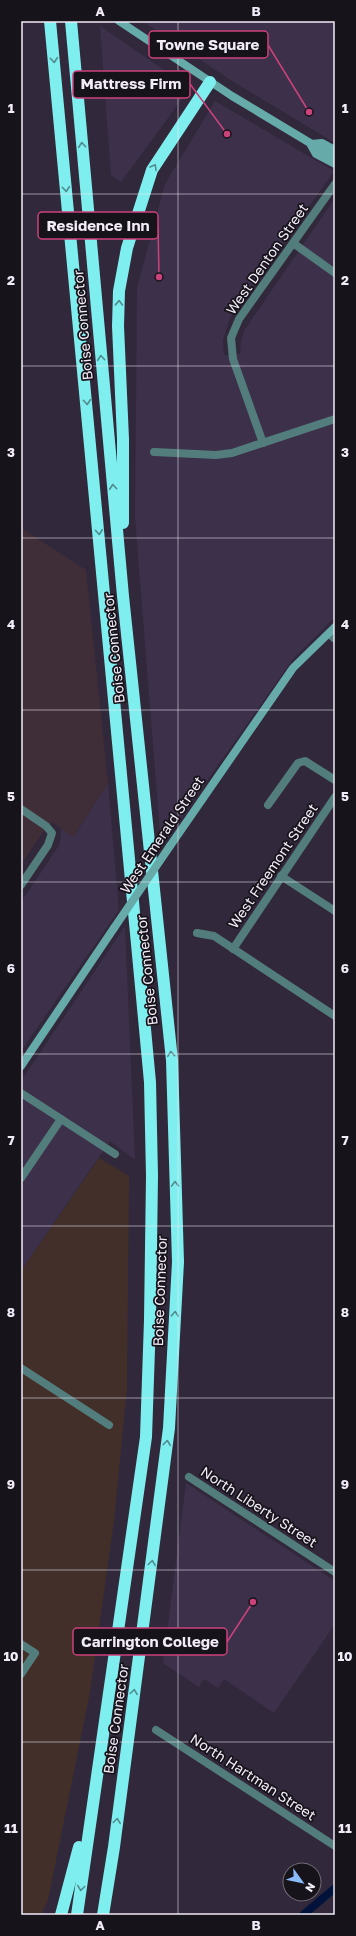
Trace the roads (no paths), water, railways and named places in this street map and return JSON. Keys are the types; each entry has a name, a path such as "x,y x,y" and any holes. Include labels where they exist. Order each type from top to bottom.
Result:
{"highway":[{"name":"Boise Connector","path":"50,21 130,855 150,1082 152,1176 150,1320 146,1437 93,1794 77,1915"},
{"name":"Boise Connector","path":"71,26 123,596 172,1060 178,1262 169,1428 114,1847 103,1915"},
{"path":"123,596 123,440 118,326 119,291 127,248 152,170 210,82"},
{"path":"61,1915 93,1794"},
{"path":"110,1915 114,1847"}],"main road":[{"path":"118,21 210,82 335,158"},
{"path":"311,144 322,144 335,150"},
{"path":"311,144 316,154 335,164"},
{"name":"West Emerald Street","path":"21,1066 293,668 332,637 335,627"}],"street":[{"name":"West Denton Street","path":"263,443 233,359 231,338 239,319 335,184"},
{"path":"293,243 335,273"},
{"path":"154,452 216,456 232,453 335,419"},
{"path":"268,806 298,763 305,761 335,780"},
{"name":"West Freemont Street","path":"233,949 335,797"},
{"path":"21,809 46,826 52,833 48,845 21,885"},
{"path":"281,876 335,910"},
{"path":"197,933 214,936 335,1016"},
{"path":"21,1094 115,1154"},
{"path":"21,1178 61,1120"},
{"path":"21,1368 109,1425"},
{"name":"North Liberty Street","path":"189,1477 335,1572"},
{"path":"21,1644 34,1653 21,1674"},
{"name":"North Hartman Street","path":"156,1730 335,1846"}],"waterway":[{"path":"303,1915 335,1888"}],"place":[{"name":"Towne Square","path":"309,112"},
{"name":"Mattress Firm","path":"227,134"},
{"name":"Residence Inn","path":"159,277"},
{"name":"Carrington College","path":"253,1602"}]}
